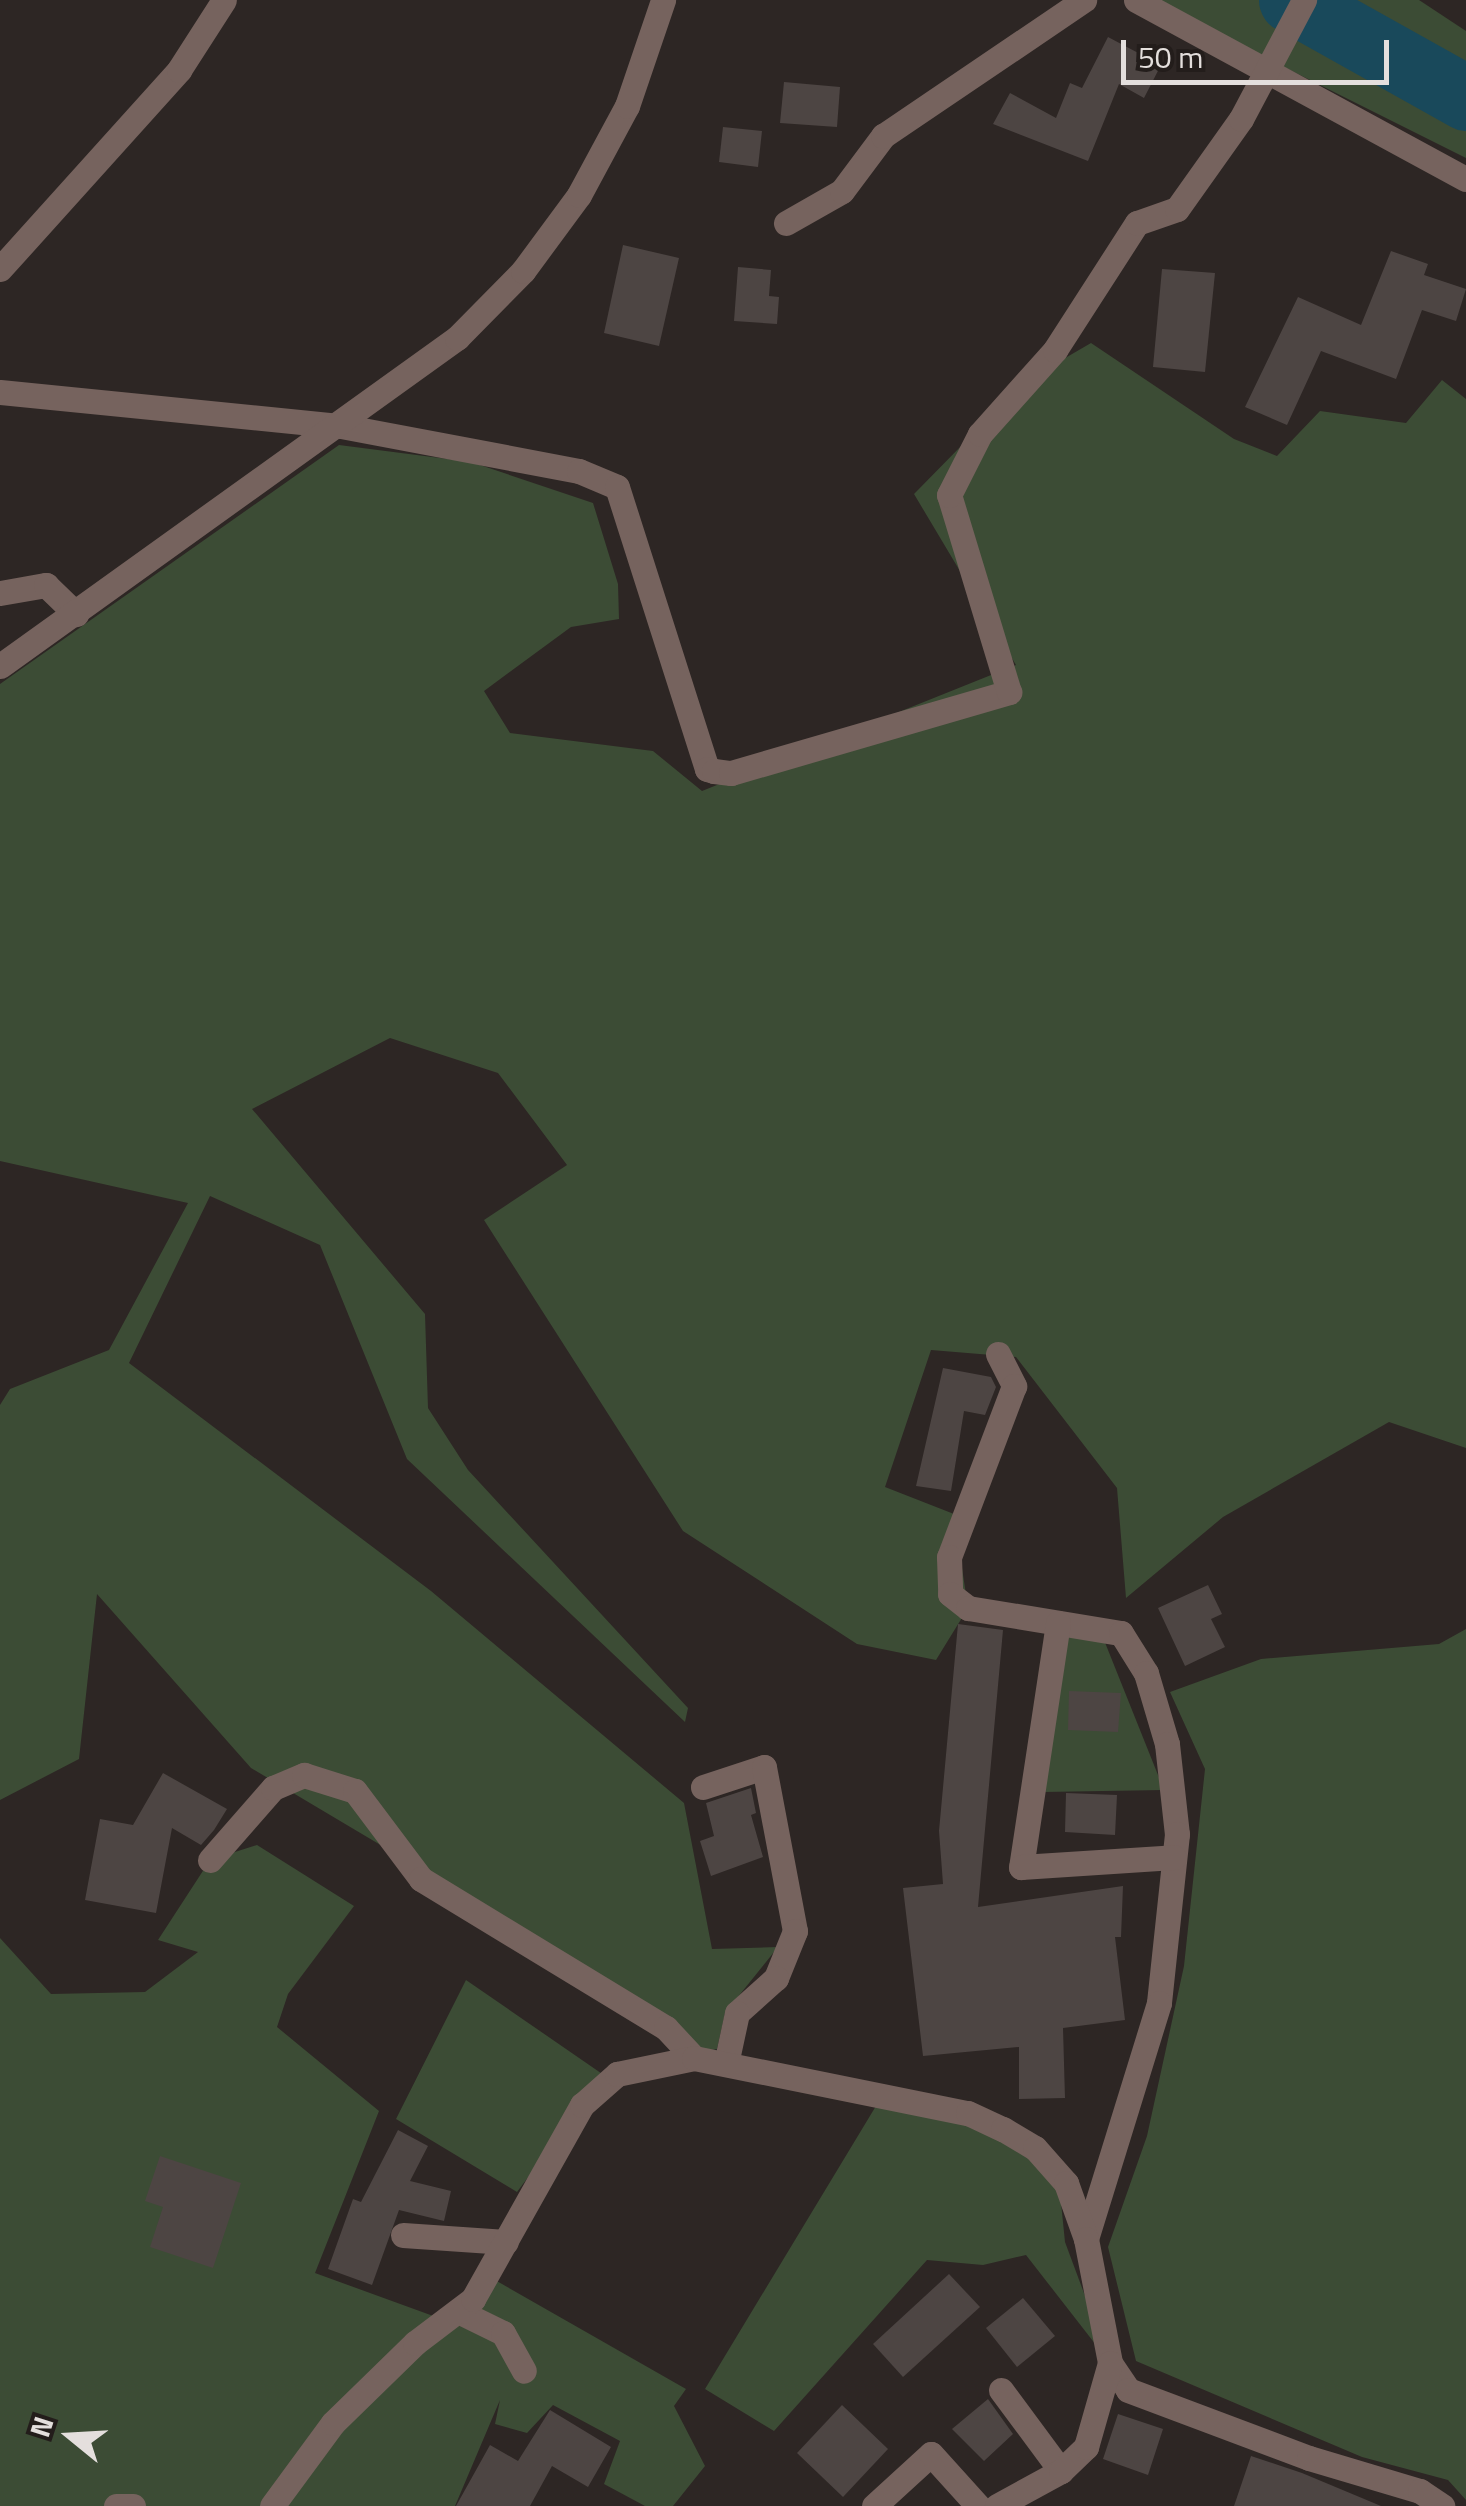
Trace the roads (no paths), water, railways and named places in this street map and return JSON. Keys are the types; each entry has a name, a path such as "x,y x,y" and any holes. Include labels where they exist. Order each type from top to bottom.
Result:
{"street":[{"path":"0,269 179,70 224,0"},
{"path":"0,666 341,426 456,338 522,271 578,195 627,106 663,0"},
{"path":"786,223 842,191 883,136 1084,0"},
{"path":"1136,0 1466,179"},
{"path":"0,392 341,426 580,471 617,487 708,769 731,773 1008,692 949,495 980,434 1055,350 1137,223 1177,209 1241,119 1304,0"},
{"path":"0,593 46,585 76,614"},
{"path":"998,1354 1014,1386 949,1557 950,1594 968,1608 1121,1633 1146,1673 1167,1744 1174,1857 1159,2003 1086,2239"},
{"path":"1058,1623 1022,1867 1174,1857"},
{"path":"704,1787 764,1767 795,1931 776,1978 738,2013 726,2064"},
{"path":"210,1860 273,1788 304,1775 355,1791 420,1879 666,2028 694,2058"},
{"path":"272,2506 332,2422 474,2299 582,2106 617,2074 694,2058 968,2113 1035,2148 1066,2183 1086,2239 1110,2364 1128,2390 1309,2458 1420,2491 1442,2506"},
{"path":"404,2235 506,2242"},
{"path":"458,2311 503,2333 524,2371"},
{"path":"997,2506 1062,2471 1086,2447 1110,2364"},
{"path":"1002,2390 1062,2471"},
{"path":"874,2506 931,2454 978,2506"},
{"path":"116,2506 133,2506"}],"waterway":[{"path":"1291,0 1466,98"}]}
